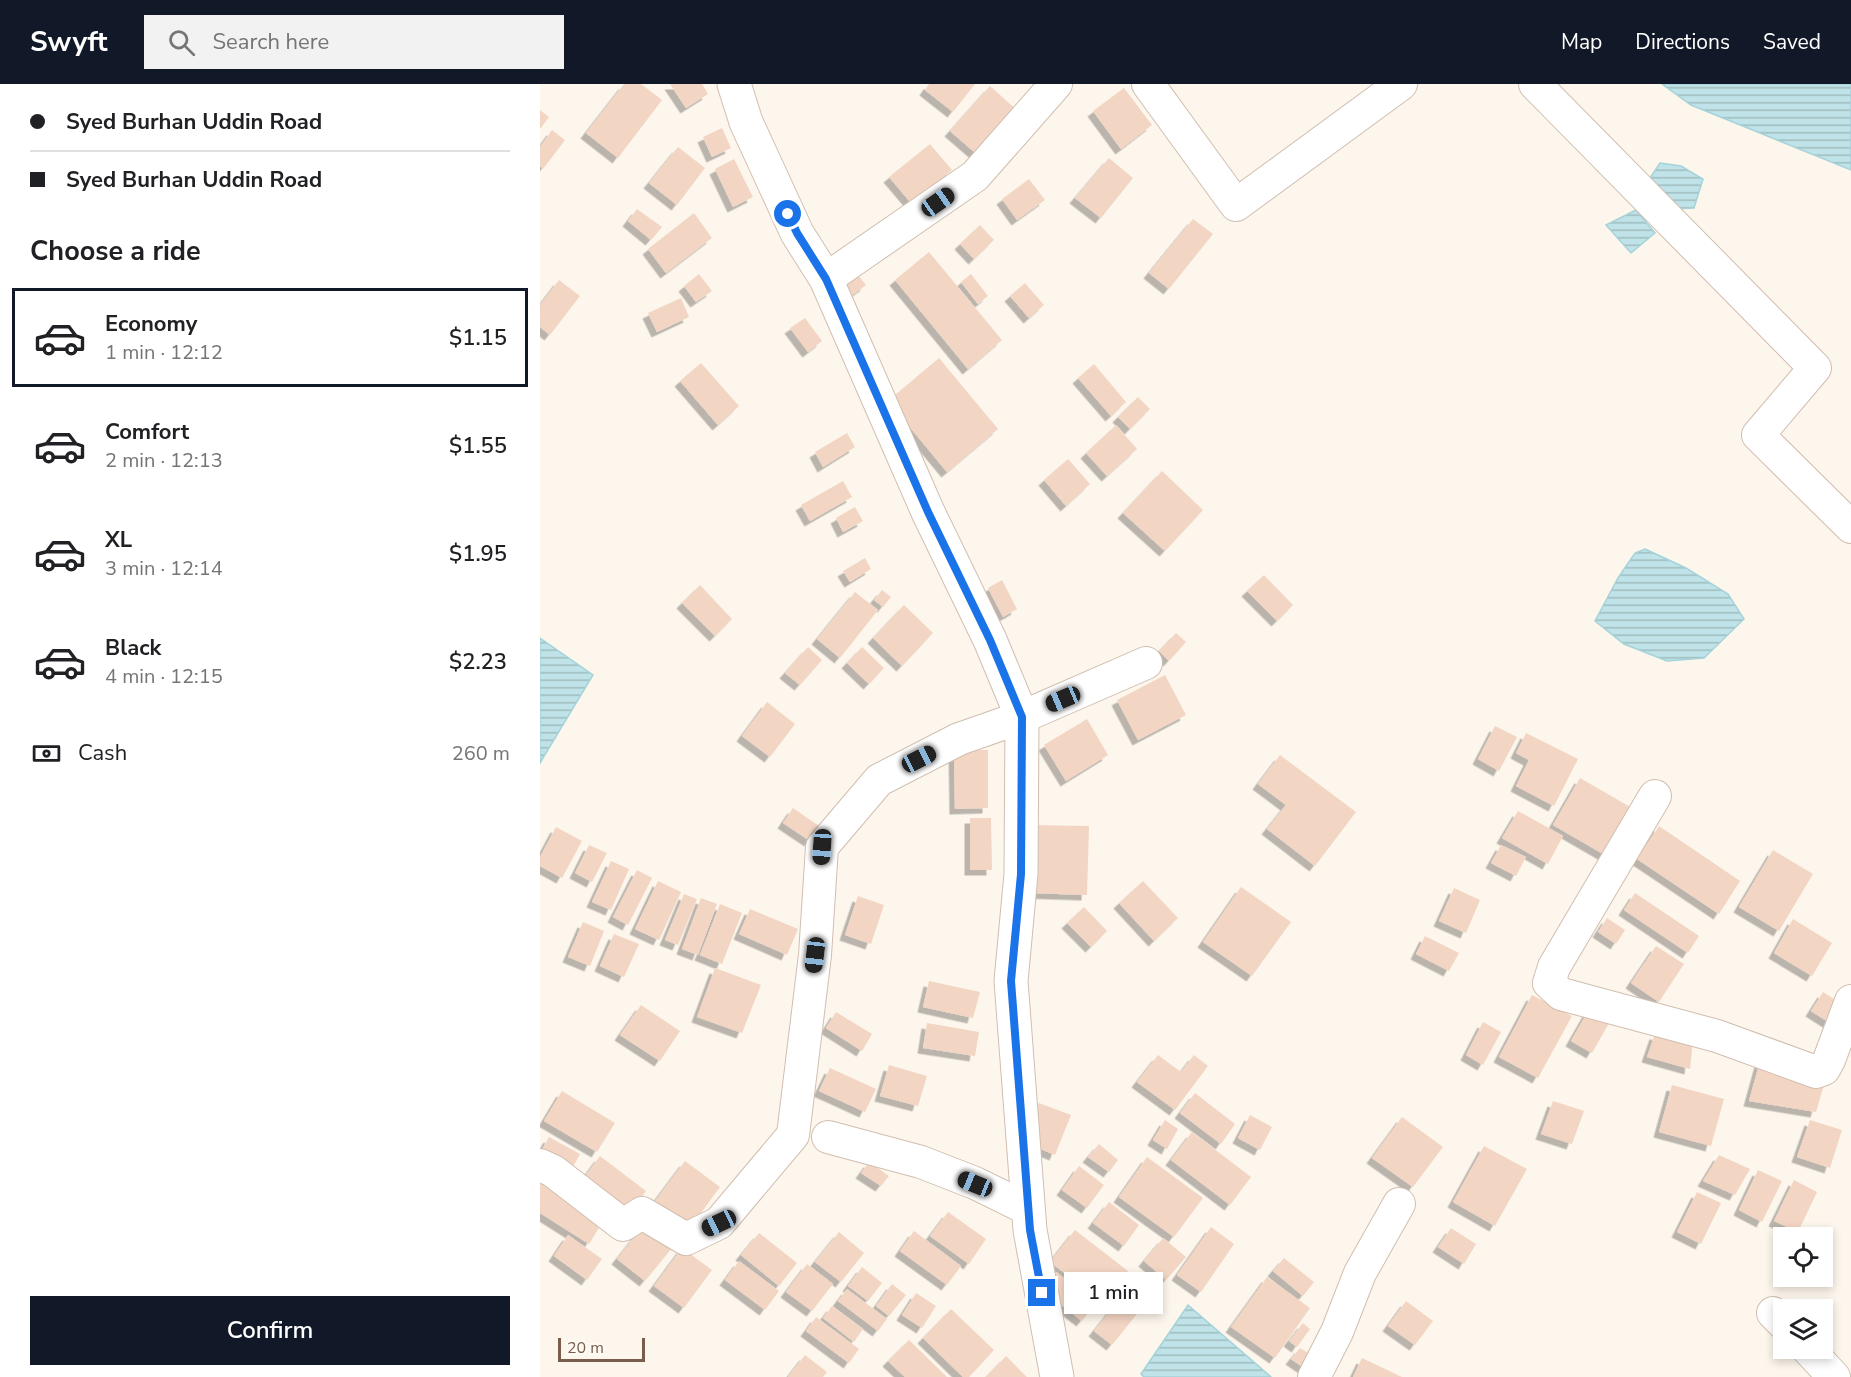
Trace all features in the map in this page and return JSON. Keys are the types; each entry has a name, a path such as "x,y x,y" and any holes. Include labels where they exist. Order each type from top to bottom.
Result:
{"street":[{"path":"734,84 746,122 797,233 826,279 928,512 990,640 1022,717 1021,874 1011,981 1030,1230 1057,1377"},
{"path":"826,279 975,177 1056,84"},
{"path":"1148,84 1236,205 1401,84"},
{"path":"1535,84 1815,368 1758,435 1851,527"},
{"path":"540,1165 553,1171 623,1225 642,1213 686,1239 719,1223 793,1135 815,955 822,847 879,780 959,739 1022,717 1146,663"},
{"path":"1655,796 1554,967 1549,983 1561,994 1717,1036 1816,1072 1824,1069 1829,1060 1851,1001"},
{"path":"828,1137 921,1162 1029,1209"},
{"path":"1314,1377 1337,1332 1360,1273 1399,1204"},
{"path":"1817,1359 1834,1377"}],"water":[{"path":"1662,84 1851,84 1851,170 1691,105"},
{"path":"1660,163 1681,166 1703,179 1694,208 1674,209 1648,181"},
{"path":"1636,210 1655,233 1631,253 1606,225"},
{"path":"1645,549 1686,568 1728,594 1744,619 1704,658 1667,661 1624,644 1595,621 1618,578 1635,553"},
{"path":"540,638 593,675 540,763"},
{"path":"1188,1305 1271,1377 1144,1377 1141,1374"}],"building":[{"path":"624,84 641,84 662,100 618,158 586,133"},
{"path":"670,84 702,84 708,94 686,108"},
{"path":"929,84 975,84 953,112 925,90"},
{"path":"990,86 1019,112 980,157 950,131"},
{"path":"1124,88 1152,125 1121,149 1093,111"},
{"path":"540,110 549,117 540,129"},
{"path":"722,128 731,148 712,157 703,137"},
{"path":"552,130 565,140 543,169 540,166 540,147"},
{"path":"930,144 952,170 911,203 889,177"},
{"path":"678,147 705,168 677,205 649,183"},
{"path":"1109,158 1133,178 1101,218 1075,198"},
{"path":"734,159 753,197 733,207 715,169"},
{"path":"1029,179 1045,200 1017,220 1002,199"},
{"path":"637,209 662,227 651,240 628,221"},
{"path":"694,213 712,238 666,273 648,249"},
{"path":"1193,219 1213,234 1169,289 1149,273"},
{"path":"980,225 994,240 974,259 960,244"},
{"path":"929,252 1002,340 968,369 895,280"},
{"path":"854,270 866,285 850,297 838,282"},
{"path":"699,274 712,291 696,302 684,286"},
{"path":"971,274 988,296 978,304 961,282"},
{"path":"559,280 580,296 550,335 540,327 540,305"},
{"path":"1025,283 1044,305 1029,318 1010,296"},
{"path":"681,298 689,317 657,332 648,313"},
{"path":"805,318 822,341 808,352 790,328"},
{"path":"939,358 998,429 947,472 888,401"},
{"path":"701,363 739,406 718,425 680,381"},
{"path":"1094,364 1126,402 1111,416 1078,378"},
{"path":"1138,397 1150,409 1130,429 1118,417"},
{"path":"1116,425 1137,449 1107,476 1086,453"},
{"path":"847,433 855,447 823,467 815,452"},
{"path":"1068,459 1090,484 1066,506 1044,480"},
{"path":"1162,471 1203,510 1165,551 1123,513"},
{"path":"843,481 852,497 810,521 801,505"},
{"path":"855,507 863,521 843,532 836,518"},
{"path":"865,558 871,569 850,582 843,571"},
{"path":"1264,575 1293,605 1277,621 1247,591"},
{"path":"1002,580 1017,609 1003,617 988,588"},
{"path":"700,585 732,619 715,636 682,603"},
{"path":"882,590 891,597 883,607 874,600"},
{"path":"855,592 878,610 840,658 817,639"},
{"path":"904,605 933,633 902,666 873,638"},
{"path":"1176,633 1186,642 1169,661 1159,651"},
{"path":"808,647 822,660 800,685 785,673"},
{"path":"862,647 884,668 869,684 847,663"},
{"path":"1165,675 1186,715 1138,740 1117,700"},
{"path":"767,702 795,724 770,757 742,736"},
{"path":"1087,719 1108,755 1066,781 1044,745"},
{"path":"1495,726 1517,737 1499,771 1478,759"},
{"path":"1526,733 1578,759 1554,806 1516,786 1529,760 1516,753"},
{"path":"954,750 988,750 988,808 955,809"},
{"path":"1280,755 1356,812 1315,866 1267,829 1286,805 1258,784"},
{"path":"1580,778 1632,808 1605,855 1553,825"},
{"path":"793,808 819,826 810,841 783,823"},
{"path":"1518,811 1563,836 1548,864 1502,838"},
{"path":"970,818 991,818 992,870 970,870"},
{"path":"1031,825 1089,826 1087,895 1028,893"},
{"path":"1659,826 1740,881 1719,914 1637,859"},
{"path":"556,827 582,841 562,878 540,866 540,857"},
{"path":"589,845 607,853 592,882 575,873"},
{"path":"1501,845 1526,857 1516,876 1491,863"},
{"path":"1773,850 1813,874 1779,931 1739,907"},
{"path":"611,861 629,869 611,910 592,902"},
{"path":"637,870 652,878 628,925 613,917"},
{"path":"658,881 681,892 659,940 635,929"},
{"path":"1143,881 1178,918 1154,941 1119,903"},
{"path":"1241,887 1291,922 1252,976 1203,942"},
{"path":"1454,888 1480,900 1466,933 1439,921"},
{"path":"1635,893 1699,936 1688,953 1624,910"},
{"path":"684,894 697,899 678,945 665,940"},
{"path":"858,896 884,905 871,944 845,935"},
{"path":"701,898 717,904 698,955 682,949"},
{"path":"720,904 742,913 722,964 700,955"},
{"path":"1084,907 1107,931 1091,947 1067,923"},
{"path":"750,909 798,929 787,955 739,934"},
{"path":"1607,918 1625,930 1616,944 1598,932"},
{"path":"1793,919 1832,943 1812,976 1774,953"},
{"path":"583,922 604,931 590,966 568,957"},
{"path":"614,934 639,944 624,977 600,966"},
{"path":"1425,936 1459,953 1449,971 1416,954"},
{"path":"1656,946 1684,964 1659,1002 1631,983"},
{"path":"715,968 761,985 742,1033 697,1017"},
{"path":"929,981 980,992 973,1018 923,1007"},
{"path":"1823,992 1851,1010 1841,1030 1811,1011"},
{"path":"1532,995 1572,1016 1538,1078 1499,1057"},
{"path":"641,1005 680,1031 660,1061 620,1035"},
{"path":"1591,1006 1612,1018 1592,1053 1571,1041"},
{"path":"836,1012 872,1034 862,1051 826,1028"},
{"path":"1483,1022 1501,1032 1483,1065 1466,1055"},
{"path":"927,1023 979,1032 975,1056 923,1048"},
{"path":"1655,1034 1693,1040 1690,1069 1647,1057"},
{"path":"1762,1054 1826,1078 1816,1112 1749,1101"},
{"path":"1158,1055 1181,1072 1194,1055 1208,1066 1175,1110 1137,1082"},
{"path":"889,1065 927,1076 918,1106 880,1096"},
{"path":"830,1068 876,1089 865,1112 819,1091"},
{"path":"1672,1085 1724,1099 1711,1146 1659,1132"},
{"path":"562,1091 615,1123 597,1152 544,1121"},
{"path":"1195,1093 1235,1124 1221,1144 1180,1113"},
{"path":"1553,1101 1584,1111 1572,1144 1541,1134"},
{"path":"1039,1103 1071,1115 1055,1155 1024,1142"},
{"path":"1250,1115 1272,1127 1260,1150 1238,1138"},
{"path":"1402,1117 1443,1147 1413,1187 1372,1158"},
{"path":"1165,1120 1178,1129 1167,1149 1153,1140"},
{"path":"1810,1120 1842,1130 1830,1168 1797,1157"},
{"path":"1192,1132 1251,1177 1230,1205 1171,1160"},
{"path":"549,1137 580,1154 570,1172 540,1153"},
{"path":"1099,1144 1118,1160 1109,1172 1088,1157"},
{"path":"1484,1146 1527,1169 1495,1226 1453,1202"},
{"path":"1719,1155 1750,1169 1735,1195 1703,1181"},
{"path":"600,1156 646,1191 627,1217 581,1182"},
{"path":"1147,1157 1203,1198 1174,1237 1119,1197"},
{"path":"685,1161 720,1187 687,1232 652,1205"},
{"path":"869,1162 889,1176 881,1186 861,1173"},
{"path":"1079,1166 1104,1185 1087,1208 1062,1190"},
{"path":"1758,1170 1782,1181 1762,1222 1739,1210"},
{"path":"540,1176 605,1218 589,1244 540,1213"},
{"path":"1794,1180 1817,1192 1800,1227 1787,1227 1774,1221"},
{"path":"1697,1192 1721,1203 1701,1244 1677,1232"},
{"path":"1109,1202 1139,1225 1124,1246 1093,1223"},
{"path":"948,1212 986,1239 969,1264 930,1236"},
{"path":"643,1226 672,1248 645,1281 617,1259"},
{"path":"1211,1227 1234,1244 1201,1292 1177,1275"},
{"path":"1451,1228 1476,1244 1464,1264 1438,1247"},
{"path":"1075,1230 1128,1271 1104,1303 1050,1262"},
{"path":"914,1231 961,1266 947,1285 900,1251"},
{"path":"839,1232 864,1253 841,1282 815,1262"},
{"path":"759,1233 797,1263 779,1286 741,1255"},
{"path":"568,1235 602,1259 587,1280 554,1256"},
{"path":"1163,1238 1186,1257 1166,1280 1144,1261"},
{"path":"682,1248 712,1270 684,1308 654,1286"},
{"path":"1284,1258 1314,1282 1303,1296 1273,1271"},
{"path":"739,1261 779,1291 765,1310 725,1280"},
{"path":"807,1264 833,1284 812,1311 786,1292"},
{"path":"862,1267 882,1283 868,1301 848,1286"},
{"path":"1056,1272 1096,1303 1082,1321 1042,1290"},
{"path":"1267,1277 1310,1308 1275,1358 1231,1327"},
{"path":"892,1284 906,1295 889,1316 876,1306"},
{"path":"1131,1284 1149,1299 1112,1345 1094,1331"},
{"path":"847,1289 887,1319 878,1331 838,1301"},
{"path":"916,1293 936,1306 922,1328 902,1315"},
{"path":"1406,1301 1433,1321 1415,1345 1388,1326"},
{"path":"832,1306 863,1329 854,1342 823,1318"},
{"path":"951,1309 994,1350 969,1377 963,1377 923,1338"},
{"path":"816,1317 859,1349 849,1363 806,1331"},
{"path":"1303,1323 1310,1329 1297,1347 1289,1341"},
{"path":"909,1340 947,1377 905,1377 888,1361"},
{"path":"1317,1342 1307,1370 1291,1359 1300,1348 1308,1353"},
{"path":"805,1355 827,1372 823,1377 788,1377"},
{"path":"1006,1356 1027,1377 986,1377"},
{"path":"1362,1358 1402,1377 1353,1377"}],"route":[{"path":"788,214 797,233 826,279 928,512 990,640 1022,717 1021,874 1011,981 1030,1230 1042,1293"}]}
